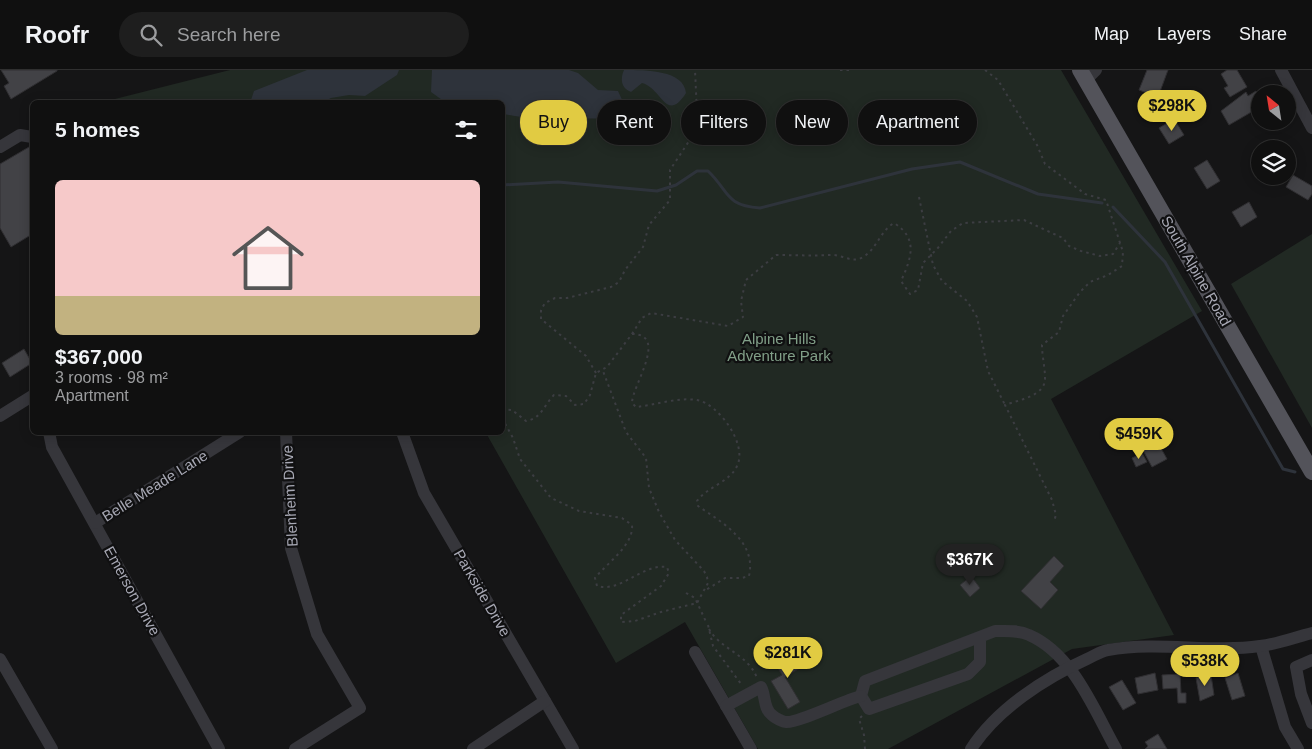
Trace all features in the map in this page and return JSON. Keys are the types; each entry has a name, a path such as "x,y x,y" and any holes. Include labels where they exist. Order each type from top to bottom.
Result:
{"main road":[{"name":"South Alpine Road","path":"1087,73 1307,454 1312,472"}],"street":[{"path":"1281,70 1312,128"},
{"path":"0,147 20,135 30,137"},
{"path":"0,416 30,397"},
{"name":"Emerson Drive","path":"50,435 52,447 219,749"},
{"name":"Belle Meade Lane","path":"95,523 235,435"},
{"name":"Blenheim Drive","path":"286,435 291,548 317,634 360,708 295,749"},
{"name":"Parkside Drive","path":"403,435 424,493 573,749"},
{"path":"980,638 980,662 968,674 869,709 861,696 865,681 995,631 1012,631 1028,634 1040,641 1069,667 1116,749"},
{"path":"972,749 978,738 1015,702 1069,667 1106,650 1152,646 1219,648 1261,646 1312,633"},
{"path":"1261,646 1285,727 1298,749"},
{"path":"695,652 751,749"},
{"path":"0,659 52,749"},
{"path":"1312,660 1296,667 1302,694 1312,723"},
{"path":"726,706 761,687 766,696 765,706 772,715 785,722 799,720 841,701 861,696"},
{"path":"473,749 545,701"}],"path":[{"path":"505,409 512,410 526,421 533,420 542,412 554,395 566,396 575,405 584,404 590,395 596,373 586,356 540,319 541,310 545,303 555,298 566,298 611,287 618,282 643,247 649,225 665,209 670,200 668,180 670,170 693,135 696,124 695,70"},
{"path":"840,70 850,70"},
{"path":"985,70 998,80 1037,145 1045,164 1085,194 1106,200 1124,259 1122,266 1108,275 1090,282 1080,292 1062,316 1059,332 1042,346 1045,384 1040,390 1030,396 1005,406"},
{"path":"919,197 931,256 942,282 967,301 977,317 988,371 1045,484 1054,508 1054,521"},
{"path":"596,373 603,371 642,318 651,313 728,326 743,317 741,301 746,280 776,255 814,257 831,254 848,260 859,260 866,256 885,228 894,223 905,230 911,242 911,252 901,281 910,294 918,290 922,263 931,256 951,230 963,223 991,220 999,222 1024,220 1062,238 1069,246 1100,256 1113,254 1120,243"},
{"path":"632,334 638,334 646,339 649,347 648,358 632,398 632,403 636,407 698,400 708,405 731,428 738,442 740,460 733,473 708,490 697,501 698,506 716,516 739,536 749,559 750,569 748,576 725,578 704,592"},
{"path":"505,423 513,438 520,459 551,498 579,511 622,518 632,524 632,529 621,550 595,578 597,586 612,586 644,572 667,567 669,573 661,586 621,614 621,622 636,622 661,612 697,603 704,592 708,577 700,566 674,540 659,512 649,488 646,458 626,432 603,371"},
{"path":"686,593 695,598 714,636 748,661 761,687"},
{"path":"865,749 864,736 859,719 869,709"}],"green space":[{"name":"Alpine Hills Adventure Park","path":"230,70 1061,70 1202,311 1051,399 1174,635 1072,649 888,749 758,749 685,622 616,663 487,435 505,435 505,100 111,100"},
{"path":"1312,234 1312,428 1231,284"}],"shaded area":[{"path":"307,70 399,70 397,75 365,96 349,95 327,100 251,100 254,91"},
{"path":"432,70 569,70 578,73 598,90 618,91 622,100 597,100 597,118 592,119 587,119 587,100 520,100 520,117 505,114 505,100 442,100 431,92"},
{"path":"624,70 662,73 679,80 684,85 686,93 679,102 671,105 671,100 662,100 649,86 642,83 631,92 623,86 622,77"}],"building":[{"path":"1,70 57,71 11,99 4,86 9,83"},
{"path":"1147,70 1168,70 1158,97 1139,90"},
{"path":"1227,70 1237,70 1247,87 1230,97 1224,88 1228,86 1221,74"},
{"path":"1246,92 1248,96 1251,94 1251,112 1229,125 1221,111"},
{"path":"1174,119 1184,135 1169,144 1159,128"},
{"path":"30,147 30,237 29,236 11,247 0,228 0,164"},
{"path":"1207,160 1220,181 1207,189 1194,168"},
{"path":"1296,177 1312,186 1312,194 1308,200 1286,187 1287,185 1296,185"},
{"path":"1249,202 1257,217 1241,227 1232,212"},
{"path":"24,349 30,360 30,364 10,377 2,363"},
{"path":"1153,434 1167,459 1152,467 1139,443"},
{"path":"1142,453 1147,462 1136,467 1132,458"},
{"path":"1054,556 1064,566 1050,582 1058,590 1041,609 1021,591"},
{"path":"971,576 980,588 970,597 960,585"},
{"path":"797,651 805,665 785,677 800,702 788,709 771,681 782,675 775,663"},
{"path":"1155,673 1158,690 1138,694 1135,678"},
{"path":"1238,673 1245,696 1232,700 1225,678"},
{"path":"1180,674 1181,693 1186,693 1186,703 1178,703 1177,688 1163,689 1162,675"},
{"path":"1211,675 1214,695 1200,701 1196,678"},
{"path":"1122,680 1136,703 1123,710 1109,687"},
{"path":"1158,734 1167,749 1145,749 1148,746 1145,742"}],"waterway":[{"path":"505,185 558,182 657,191 676,185 697,171 708,171 734,201 760,208 912,169 960,162 1038,194 1102,203"},
{"path":"1113,207 1165,262 1283,469 1295,472"}]}
